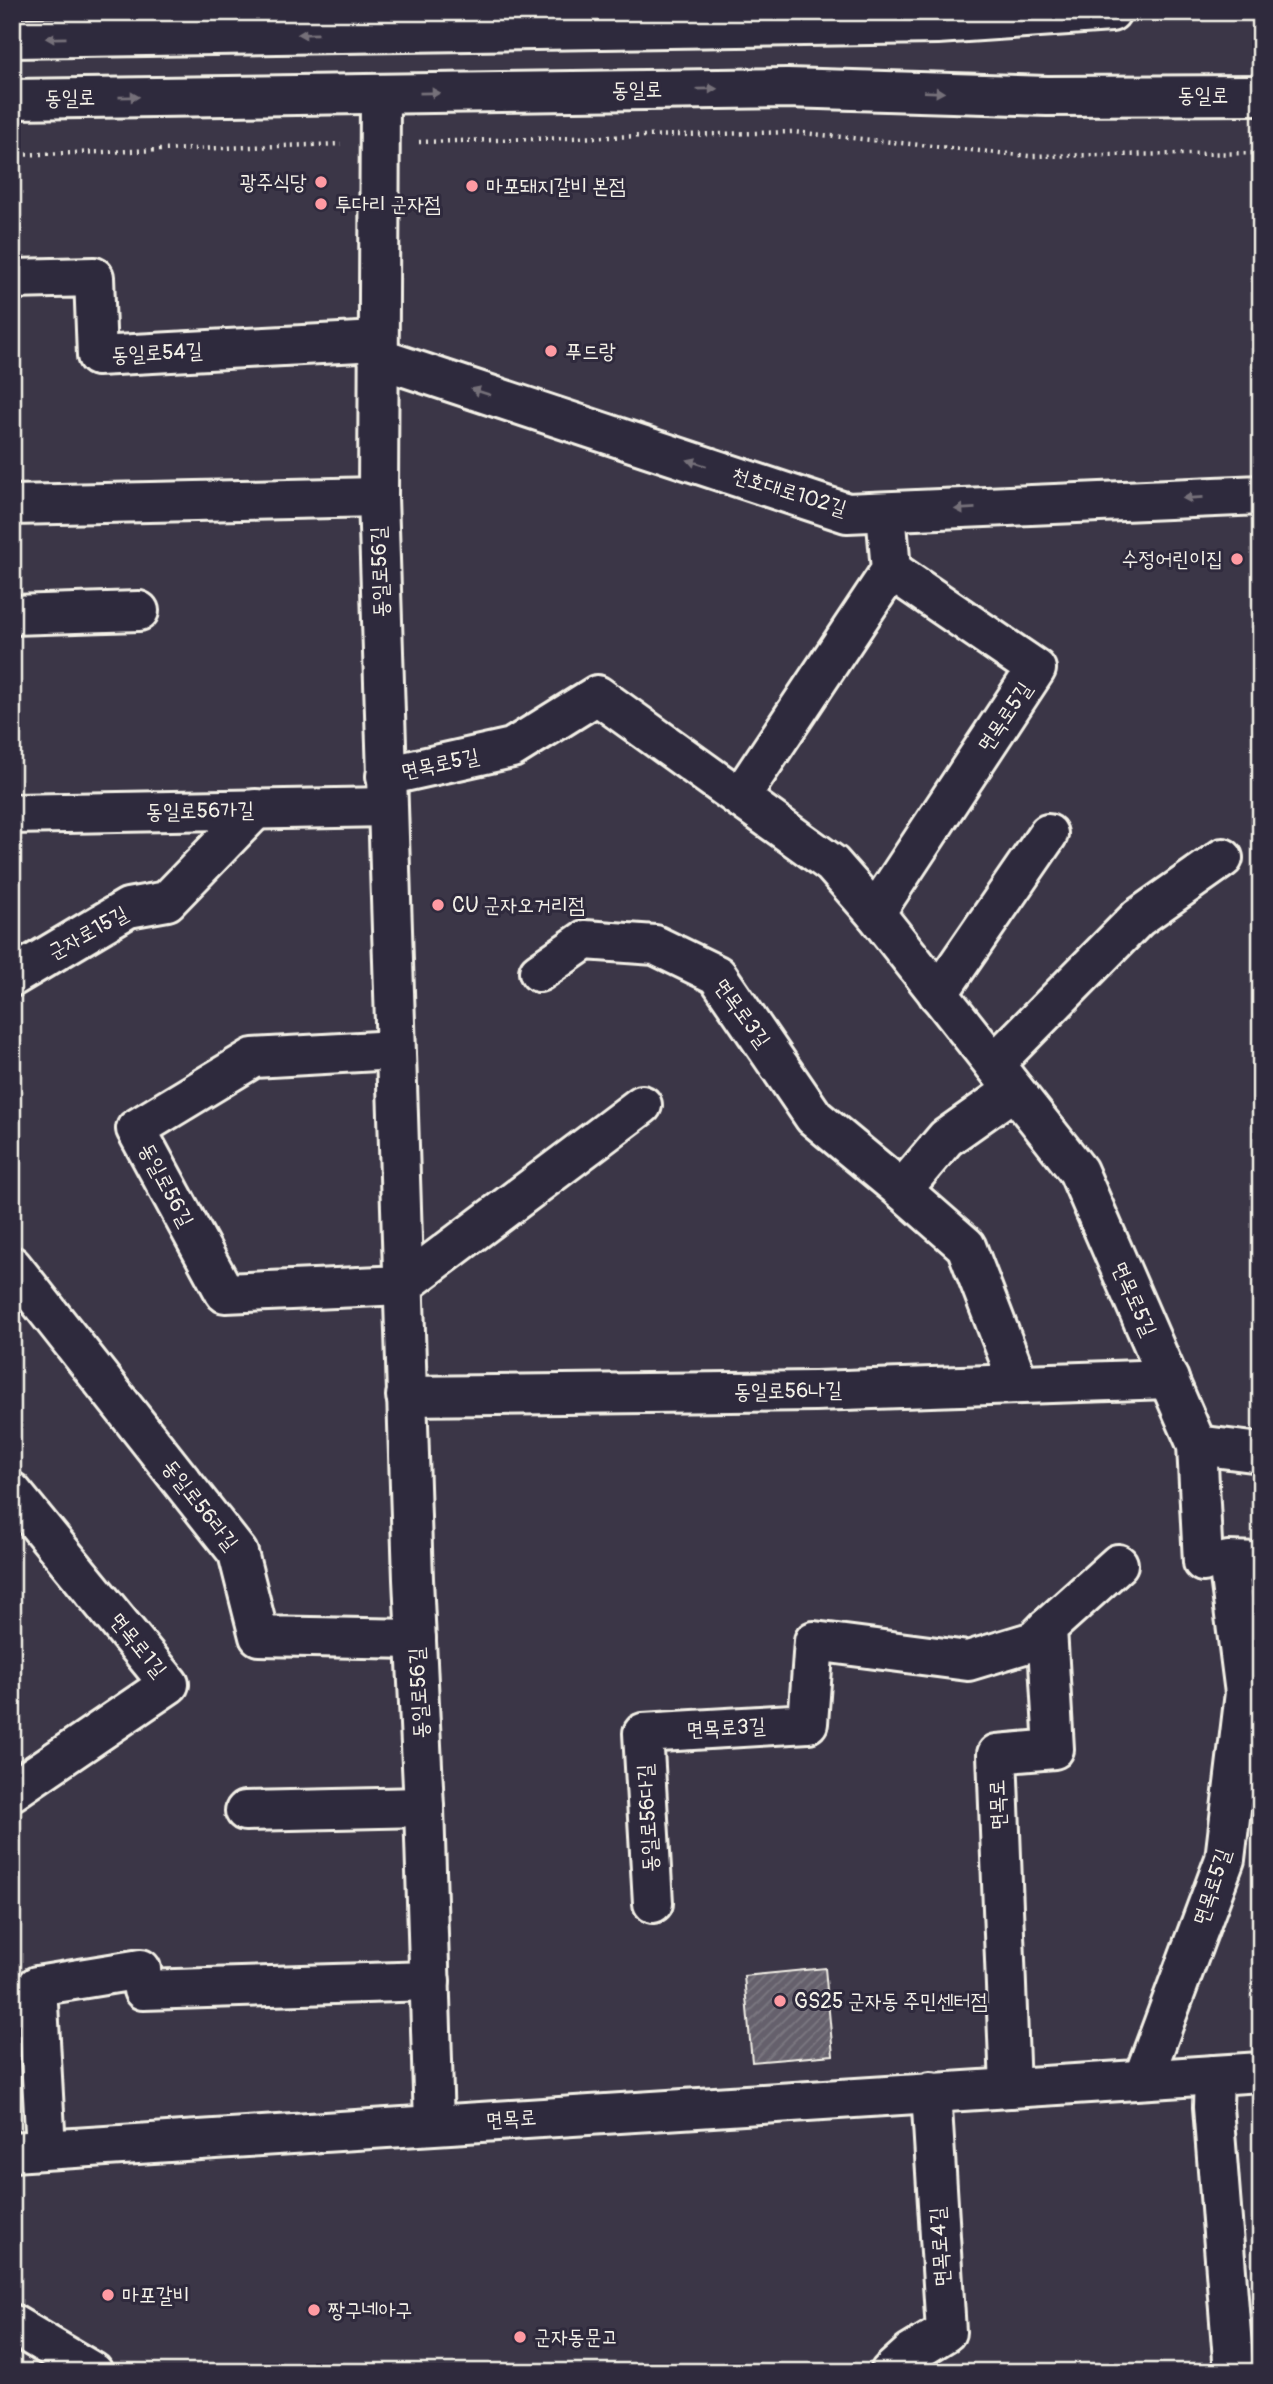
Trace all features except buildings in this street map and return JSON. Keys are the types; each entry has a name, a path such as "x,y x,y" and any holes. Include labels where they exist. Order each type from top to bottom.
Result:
{"street":[{"path":"12,38 448,22 776,19 937,24 1111,12"},
{"name":"동일로","path":"12,99 787,88 1047,96 1261,95"},
{"name":"동일로56길","path":"380,94 378,497 406,1396 424,1807 434,2124"},
{"name":"동일로54길","path":"12,279 94,277 97,356 378,350"},
{"name":"천호대로102길","path":"378,350 847,513 1261,495"},
{"path":"12,505 378,497"},
{"path":"740,797 891,569 886,512"},
{"name":"면목로5길","path":"875,912 1037,669 891,569"},
{"path":"12,615 139,611"},
{"name":"면목로5길","path":"387,792 512,748 597,695 832,864 875,912 1078,1171 1197,1445 1231,1562 1245,1693 1225,1859 1143,2079"},
{"name":"동일로56가길","path":"12,814 256,809 387,792"},
{"name":"군자로15길","path":"12,977 128,908 167,901 256,809"},
{"path":"938,994 1048,834"},
{"path":"902,1190 1004,1077 1138,918 1223,858"},
{"name":"면목로3길","path":"539,972 584,940 655,945 717,975 814,1117 966,1246 1019,1384"},
{"name":"동일로56길","path":"395,1050 253,1058 136,1129 225,1293 403,1285"},
{"path":"403,1285 642,1105"},
{"name":"동일로56라길","path":"16,1278 238,1553 259,1636 416,1639"},
{"name":"동일로56나길","path":"406,1396 815,1391 1168,1379"},
{"path":"1197,1445 1261,1452"},
{"name":"면목로1길","path":"12,1492 169,1684 12,1791"},
{"path":"1047,1628 1118,1564"},
{"name":"면목로3길","path":"643,1733 808,1723 814,1641 968,1661 1034,1641 1047,1628"},
{"name":"면목로","path":"1010,2088 997,1754 1054,1749 1047,1628"},
{"name":"동일로56다길","path":"643,1733 653,1903"},
{"path":"245,1811 424,1807"},
{"path":"29,2151 37,1986 141,1969 144,1990 430,1981"},
{"name":"면목로","path":"29,2151 1261,2072"},
{"path":"1214,2075 1213,2107 1234,2372"},
{"name":"면목로4길","path":"890,2372 910,2354 946,2332 931,2092"},
{"path":"15,2331 93,2372"}],"path":[{"path":"12,155 380,142 520,141 793,132 1029,156 1261,153"}],"place":[{"name":"광주식당","path":"321,182"},
{"name":"마포돼지갈비 본점","path":"472,186"},
{"name":"투다리 군자점","path":"321,204"},
{"name":"푸드랑","path":"551,351"},
{"name":"수정어린이집","path":"1237,559"},
{"name":"CU 군자오거리점","path":"438,905"},
{"name":"GS25 군자동 주민센터점","path":"780,2001"},
{"name":"마포갈비","path":"108,2295"},
{"name":"짱구네아구","path":"314,2310"},
{"name":"군자동문고","path":"520,2337"}]}
